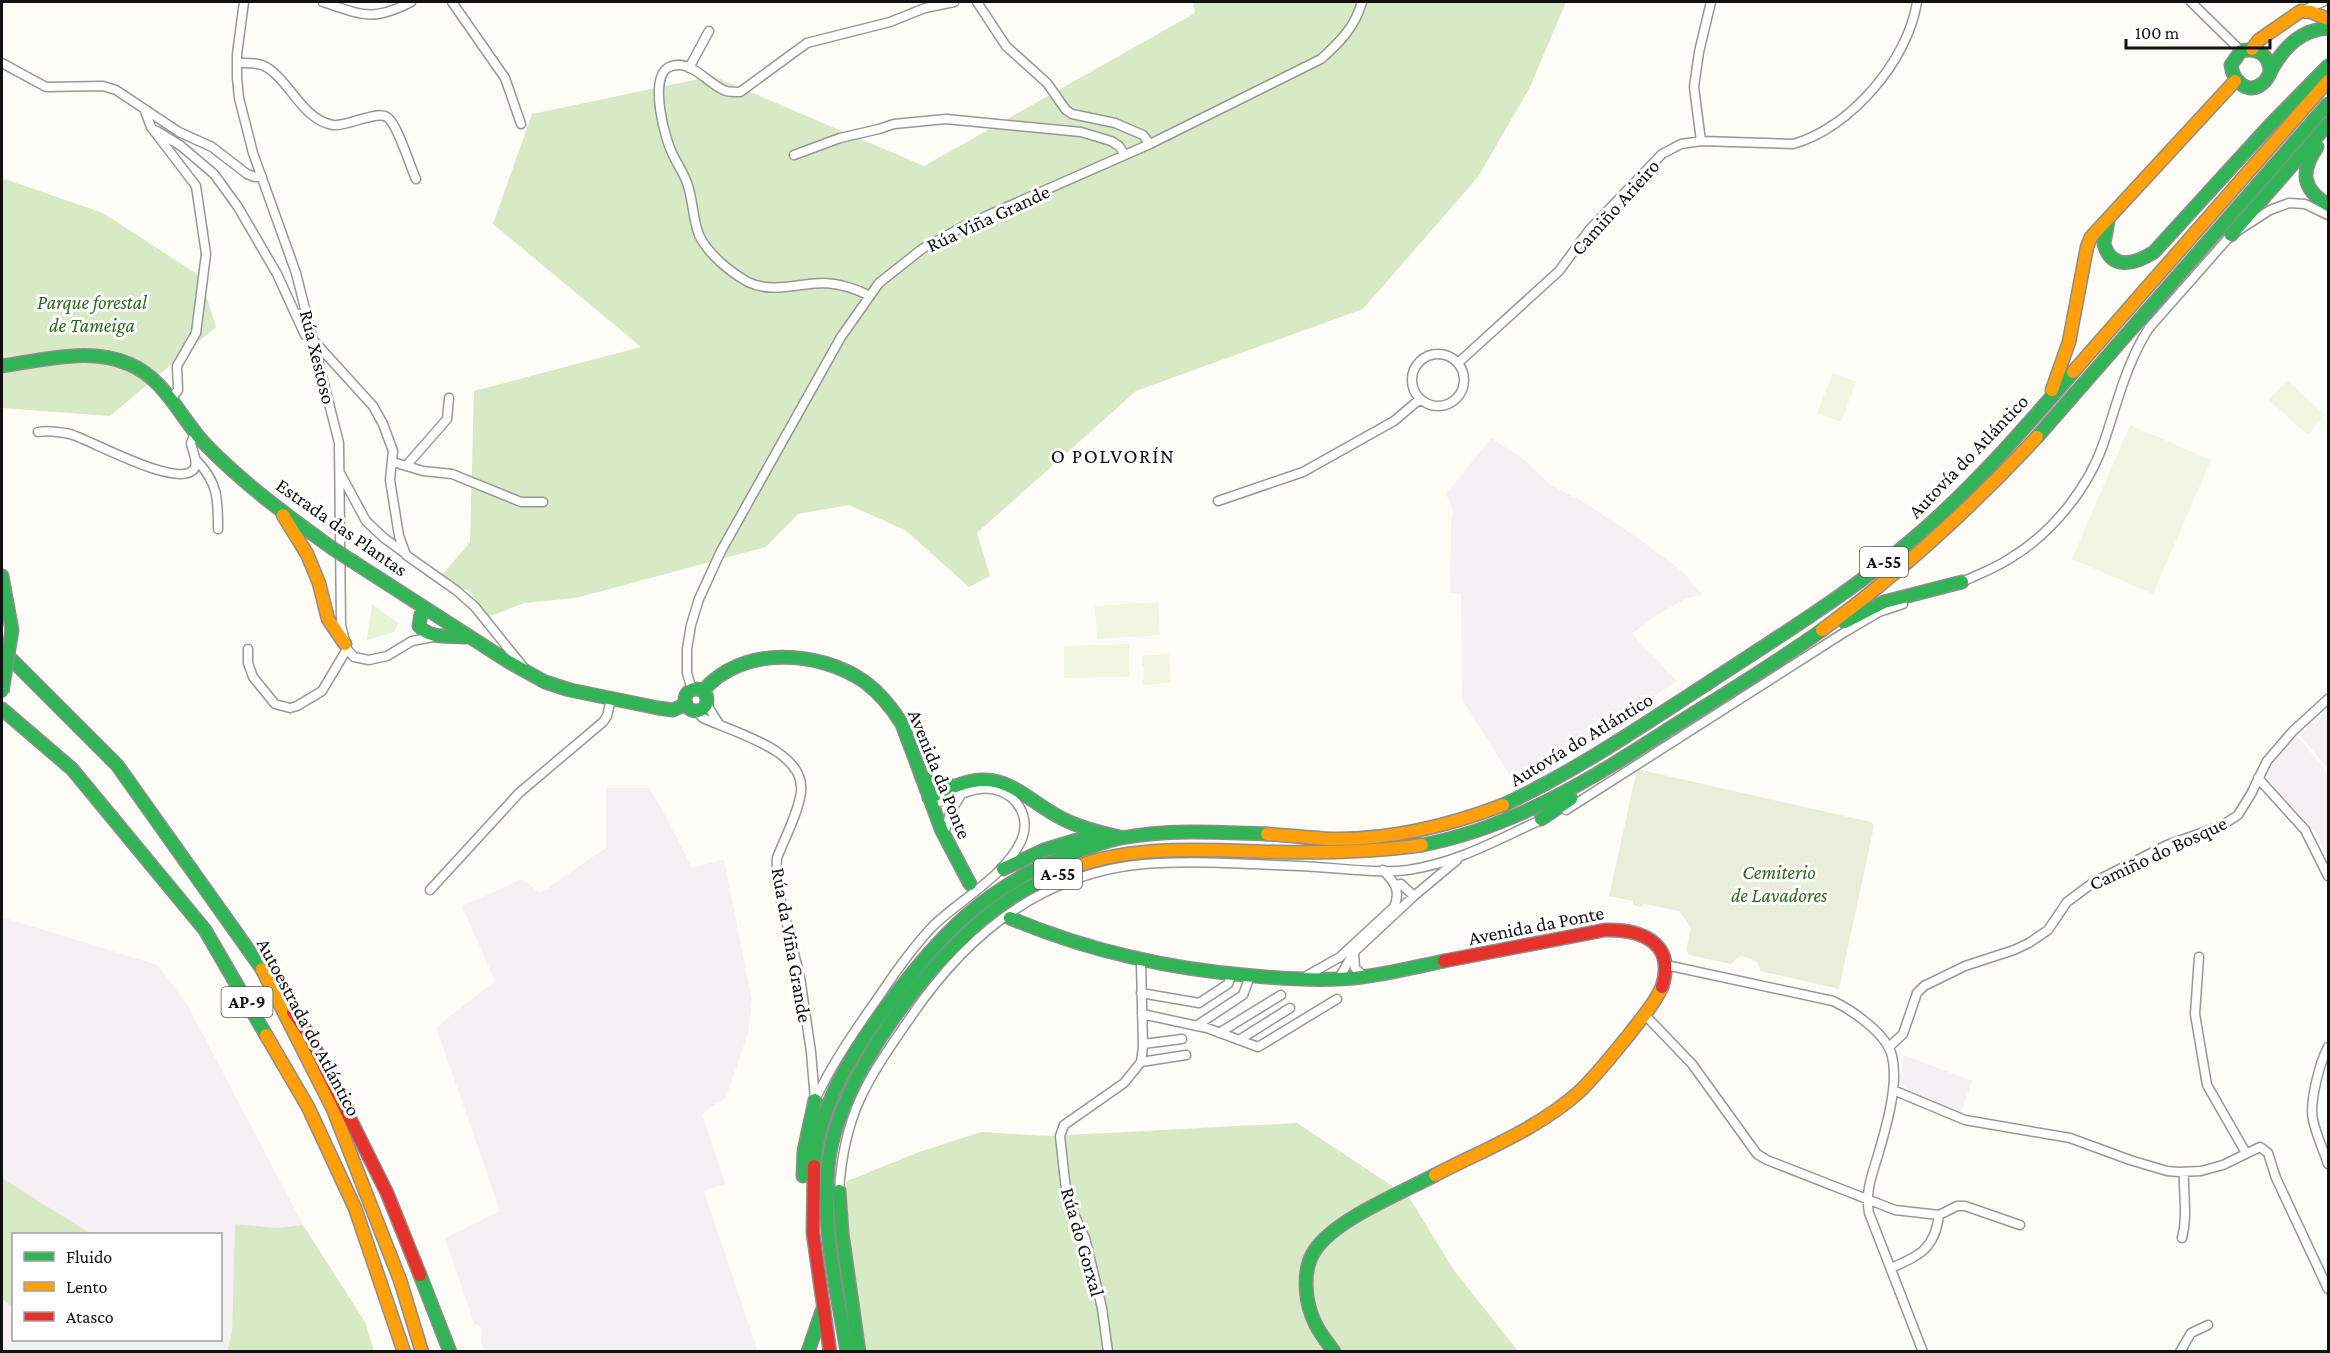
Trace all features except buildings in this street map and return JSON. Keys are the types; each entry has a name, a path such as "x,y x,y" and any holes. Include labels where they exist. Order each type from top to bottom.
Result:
{"main road":[{"path":"2301,11 2311,12 2328,21 2298,28 2288,37 2263,84 2252,88 2235,81 2231,65 2246,50 2301,11"},
{"path":"2246,50 2258,50 2267,57 2270,73"},
{"path":"2110,215 2103,232 2103,247 2108,255 2126,263 2138,262 2154,252 2270,125 2328,66"},
{"path":"2026,426 2054,387 2069,342 2087,247 2095,231 2235,81"},
{"name":"Autovía do Atlántico","path":"830,1352 813,1228 814,1161 822,1120 832,1092 866,1035 923,956 963,915 994,891 1034,868 1123,837 1188,833 1305,836 1328,839 1403,834 1449,824 1494,810 1524,797 1598,755 1845,593 1920,533 1980,476 2026,426 2328,81"},
{"name":"Autovía do Atlántico","path":"847,1352 830,1233 828,1198 828,1169 838,1119 858,1075 905,1004 953,944 990,912 1043,880 1071,869 1125,854 1195,850 1363,852 1404,848 1452,839 1542,805 1610,768 1810,639 1931,544 1991,488 2328,104"},
{"path":"2231,236 2328,124"},
{"path":"2328,130 2310,155 2306,174 2308,189 2321,202 2328,205"},
{"name":"Estrada das Plantas","path":"2,366 87,356 128,364 147,374 159,384 195,433 279,509 332,548 528,673 570,690 673,710 697,700"},
{"path":"279,509 307,554 319,583 328,619 346,647"},
{"path":"2,576 12,630 2,692"},
{"path":"1810,639 1884,602 1962,582"},
{"path":"425,608 421,614 419,626 424,633 438,636 452,634 473,638"},
{"path":"438,636 447,632 450,623"},
{"name":"Autoestrada do Atlántico","path":"2,650 117,765 259,964 333,1109 400,1280 422,1352"},
{"name":"Avenida da Ponte","path":"697,700 712,680 728,671 766,659 786,657 809,658 838,667 875,690 894,711 903,726 944,835 955,860 970,884"},
{"name":"Autoestrada do Atlántico","path":"2,709 72,769 205,930 308,1107 355,1208 404,1352"},
{"path":"1541,819 1589,786 1610,768"},
{"path":"921,776 957,790"},
{"path":"931,801 977,781 993,780 1006,784 1054,815 1100,832 1123,837"},
{"path":"1003,869 1044,850 1100,832"},
{"name":"Avenida da Ponte","path":"1010,918 1059,938 1141,962 1250,976 1338,980 1365,977 1605,930 1622,929 1630,929 1648,936 1659,948 1666,965"},
{"path":"259,964 307,1032 348,1111 391,1204 450,1352"},
{"path":"1334,1352 1315,1322 1306,1288 1308,1268 1314,1251 1326,1238 1355,1217 1526,1128 1569,1101 1596,1075 1658,998 1665,981 1666,965"},
{"path":"813,1228 804,1208 803,1180 804,1151 815,1100"},
{"path":"839,1191 842,1233 859,1352"},
{"path":"808,1352 823,1305"}],"street":[{"name":"Rúa Xestoso","path":"244,2 237,63 239,98 262,177 296,273 337,430 341,625 346,647"},
{"path":"323,2 366,15 393,12 411,2"},
{"path":"452,2 506,78 521,124"},
{"path":"868,295 851,287 825,283 762,288 747,281 712,255 699,234 684,173 669,147 661,114 659,81 662,74 670,67 682,65 727,91 740,92 807,43 890,22 925,8 954,2"},
{"path":"977,2 1006,46 1047,83 1066,110 1072,114 1104,120 1143,135 1150,144"},
{"name":"Rúa Viña Grande","path":"697,700 687,673 687,649 699,599 758,481 841,337 868,295 892,271 944,236 1150,144 1321,59 1344,38 1353,26 1362,2"},
{"path":"1701,141 1694,87 1699,52 1711,2"},
{"name":"Camiño Arieiro","path":"1458,363 1559,270 1590,229 1662,154 1681,144 1701,141 1793,144 1807,140 1840,118 1864,98 1892,64 1903,44 1917,2"},
{"path":"2191,2 2246,50"},
{"path":"2301,11 2323,2"},
{"path":"688,68 709,31"},
{"path":"2,63 46,87 109,87 179,132 212,147 247,174 262,177"},
{"path":"237,63 259,64 269,69 298,102 314,116 332,124 345,124 380,115 387,117 393,125 416,179"},
{"path":"146,111 151,127 196,186 206,254 196,333 177,366 178,390 171,399"},
{"path":"794,155 840,138 900,122 946,118 1081,132 1112,141 1125,155"},
{"path":"151,127 181,146 214,174 238,207 277,274 296,312 302,331 305,335 312,337 373,406 383,424 393,451 390,480 399,536 406,555"},
{"path":"839,1191 844,1142 851,1117 873,1072 918,1005 943,974 984,931 1015,909 1082,877 1142,864 1221,863 1383,870 1414,868 1486,847 1541,819 1571,808 1871,617 1962,582 2012,558 2061,514 2094,467 2128,366 2138,345 2149,328 2231,236 2270,210 2289,203 2305,204 2328,215"},
{"path":"1435,354 1444,354 1458,363 1464,379 1462,388 1452,402 1435,406 1420,399 1412,384 1415,367 1420,361 1435,354"},
{"path":"406,466 447,419 449,398"},
{"path":"1218,501 1303,472 1395,421 1420,399"},
{"path":"38,432 68,434 99,445 148,468 178,476 189,473 194,468 196,460"},
{"path":"195,433 191,442 196,460 209,473 214,488 218,510 218,529"},
{"path":"393,462 423,471 452,474 521,502 543,502"},
{"path":"339,473 366,521 384,538 457,591 475,607 528,673"},
{"path":"412,641 419,626"},
{"path":"248,649 248,663 253,677 275,704 290,708 322,691 346,647 354,657 363,660 377,659 387,656 412,641 438,636"},
{"path":"430,890 519,793 603,722 607,716 611,699"},
{"name":"Camiño do Bosque","path":"1889,1047 1903,1034 1917,993 1924,986 1965,966 2029,943 2048,930 2067,902 2094,882 2167,845 2229,822 2238,815 2267,761 2279,746 2328,699"},
{"name":"Rúa da Viña Grande","path":"697,700 703,718 763,744 795,766 800,777 800,796 775,867 776,881 800,977 815,1100"},
{"path":"2258,778 2306,830 2328,876"},
{"path":"815,1100 826,1076 845,1045 902,964 932,928 957,904 1003,869 1016,852 1026,826 1022,808 1009,796 990,789 957,790 944,835"},
{"path":"1338,980 1354,952 1461,856"},
{"path":"1300,979 1340,957 1394,907 1399,896 1396,885 1383,870"},
{"path":"1396,885 1401,884 1406,887 1414,896"},
{"path":"1354,952 1355,968 1365,977"},
{"path":"1338,980 1337,967 1340,957"},
{"path":"2199,957 2195,1014 2208,1085 2246,1153"},
{"path":"1141,962 1143,1044 1141,1062 1186,1055"},
{"path":"1666,965 1833,1001 1851,1009 1889,1047 1893,1057 1893,1090 1887,1122 1866,1197 1869,1213 1923,1352"},
{"path":"1141,993 1199,1003 1228,984 1232,974"},
{"path":"1196,1026 1243,995 1250,976"},
{"path":"1219,1033 1281,995"},
{"path":"1142,1014 1196,1026 1258,1047 1337,999"},
{"path":"1239,1040 1290,1008"},
{"path":"1645,1015 1692,1064 1757,1154 1767,1160 1895,1210 1939,1215 1957,1206 1965,1206 2020,1225"},
{"path":"1143,1044 1182,1040"},
{"path":"2328,1047 2321,1062 2312,1107 2313,1120 2328,1164"},
{"name":"Rúa do Gorxal","path":"1108,1352 1102,1308 1084,1238 1066,1199 1060,1136 1064,1125 1124,1083 1141,1062"},
{"path":"813,1073 826,1076"},
{"path":"1893,1090 1965,1120 2070,1138 2167,1171 2184,1172 2223,1165 2260,1147 2268,1154 2276,1178 2328,1289"},
{"path":"2182,1238 2187,1215 2183,1197 2184,1172"},
{"path":"1891,1268 1910,1260 1928,1245 1937,1233 1939,1215"},
{"path":"2180,1352 2191,1333 2208,1325"}],"shaded area":[{"path":"1491,438 1522,458 1551,485 1582,501 1638,538 1683,572 1703,595 1687,598 1655,616 1632,634 1677,681 1593,736 1512,779 1462,699 1461,594 1450,593 1451,519 1454,512 1446,494"},
{"path":"2328,709 2328,769 2300,735"},
{"path":"2297,736 2328,773 2328,860 2317,835 2267,777 2276,756"},
{"path":"606,788 649,788 692,868 724,859 752,1001 748,1033 726,1098 707,1109 702,1115 725,1184 704,1191 758,1351 484,1351 481,1343 482,1328 474,1323 445,1238 500,1211 436,1027 495,981 462,906 522,879 540,893 606,848"},
{"path":"2,917 158,965 188,1006 303,1225 278,1228 235,1224 232,1332 227,1351 2,1351"},
{"path":"1904,1055 1972,1081 1961,1113 1907,1089 1900,1081"}],"green space":[{"path":"1193,2 1566,2 1530,87 1478,177 1363,309 1136,391 977,533 990,576 969,587 905,530 849,505 798,514 766,547 576,598 524,603 488,617 469,591 438,580 470,542 474,391 641,347 493,224 532,114 713,76 924,166 1195,13"},
{"name":"Parque forestal de Tameiga","path":"2,178 103,213 200,276 216,327 110,416 2,408"},
{"path":"1833,373 1856,382 1841,422 1817,413"},
{"path":"2287,380 2325,415 2308,435 2269,400"},
{"path":"2130,425 2211,460 2153,594 2072,559"},
{"path":"1158,602 1160,635 1097,639 1095,606"},
{"path":"372,604 398,623 394,632 367,640"},
{"path":"1129,644 1129,677 1064,678 1064,646"},
{"path":"1169,654 1171,683 1143,685 1142,656"},
{"name":"Cemiterio de Lavadores","path":"1637,769 1871,822 1874,826 1839,989 1760,971 1756,962 1740,956 1731,964 1689,955 1686,950 1691,928 1679,911 1644,904 1642,907 1633,905 1633,901 1609,896"},
{"path":"1297,1123 1409,1197 1453,1269 1518,1351 855,1351 835,1216 847,1181 919,1152 981,1132 1049,1136"},
{"path":"2,1178 89,1233 12,1233 12,1306 2,1299"},
{"path":"235,1224 278,1228 303,1225 365,1322 374,1351 227,1351 232,1332"}],"traffic: fast":[{"path":"2270,73 2268,61 2258,51 2241,51 2231,65 2232,71 2242,85 2257,87 2265,81 2268,77 2278,59 2296,40 2310,32 2328,28"},
{"path":"2108,221 2104,244 2113,259 2119,262 2133,262 2154,252 2270,125 2328,66"},
{"path":"2037,437 2328,104"},
{"path":"2231,235 2328,124"},
{"path":"2317,147 2308,164 2306,179 2313,193 2328,205"},
{"path":"2,366 66,356 98,356 129,364 142,371 163,390 207,446 237,474 332,548"},
{"path":"1503,805 1555,779 1629,734 1786,632 1868,575 1920,533 1961,495 2073,372"},
{"path":"332,548 352,561"},
{"path":"352,561 509,662 545,682 570,690 658,708 673,710 686,704"},
{"path":"2,576 12,630"},
{"path":"1845,622 1884,602 1962,582"},
{"path":"425,608 421,614 419,626 424,630 435,635 466,637"},
{"path":"2,692 12,630"},
{"path":"1422,845 1491,826 1557,796 1770,666 1822,630"},
{"path":"2,650 117,765 262,969"},
{"path":"703,691 719,676 738,666 781,657 826,663 847,671 865,682 886,702 902,724 942,831 970,884"},
{"path":"696,689 704,692 707,700 704,708 696,711 688,708 685,700 688,692 696,689"},
{"path":"2,709 72,769 205,930 266,1035"},
{"path":"921,776 932,782 953,786"},
{"path":"929,798 971,781 997,781 1070,822 1120,837"},
{"path":"1541,819 1571,799"},
{"path":"814,1166 817,1145 829,1103 859,1046 924,959 966,916 989,898 1042,866 1115,839 1175,832 1267,834"},
{"path":"1003,869 1044,850 1100,833"},
{"path":"847,1352 831,1260 827,1190 828,1167 835,1132 848,1096 890,1024 943,957 998,907 1021,892 1062,872"},
{"path":"1010,918 1069,940 1129,957 1222,973 1304,979 1354,978 1444,961"},
{"path":"803,1176 804,1151 815,1100"},
{"path":"1334,1352 1316,1325 1307,1298 1306,1277 1315,1250 1353,1217 1435,1175"},
{"path":"839,1191 842,1233 859,1352"},
{"path":"420,1275 450,1352"},
{"path":"808,1352 822,1311"}],"traffic: slow":[{"path":"2252,49 2259,40 2301,11 2311,12 2328,19"},
{"path":"2052,390 2069,342 2087,247 2091,237 2235,81"},
{"path":"2073,372 2328,81"},
{"path":"1822,630 1934,539 2037,437"},
{"path":"283,515 307,554 319,583 328,619 345,644"},
{"path":"1267,834 1331,839 1375,837 1440,825 1503,805"},
{"path":"1062,872 1113,856 1140,852 1167,850 1330,852 1422,845"},
{"path":"262,969 333,1109 400,1280 422,1352"},
{"path":"1435,1175 1528,1128 1579,1092 1628,1036 1662,987"},
{"path":"266,1035 308,1107 355,1208 404,1352"}],"traffic: jam":[{"path":"1444,961 1605,930 1619,930 1643,936 1660,949 1665,972 1662,987"},
{"path":"293,1012 307,1032 387,1193 420,1275"},
{"path":"814,1166 813,1233 830,1352"}],"district":[{"name":"O POLVORÍN","path":"1113,456"}]}
